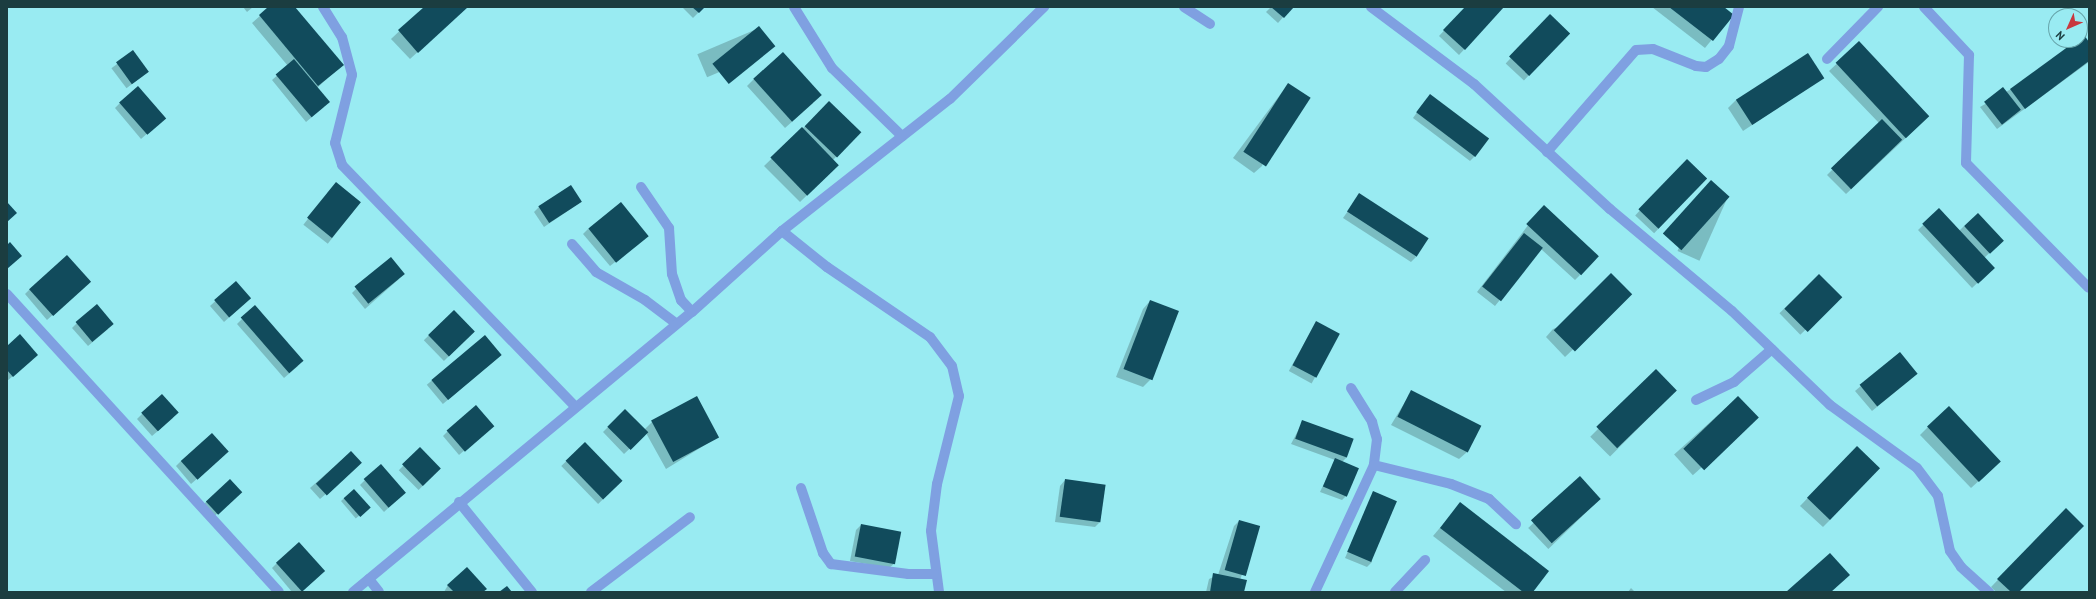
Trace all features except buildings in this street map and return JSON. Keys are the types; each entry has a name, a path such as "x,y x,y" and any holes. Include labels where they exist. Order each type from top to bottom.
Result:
{"street":[{"path":"323,7 342,38 352,75 335,143 342,165 576,406"},
{"path":"794,7 832,68 902,136"},
{"path":"353,592 459,502 692,312 782,231 950,98 1044,7"},
{"path":"1184,7 1210,24"},
{"path":"1371,7 1474,84 1547,152 1772,350 1830,405 1916,468 1938,496 1950,551 1961,567 1989,592"},
{"path":"1547,152 1636,50 1653,49 1696,66 1706,67 1719,59 1729,46 1739,7"},
{"path":"1827,59 1878,7"},
{"path":"1924,7 1969,55 1966,163 2089,288"},
{"path":"641,187 669,228 672,274 681,300 692,312"},
{"path":"782,231 827,267 930,337 952,366 958,396 932,523 934,574 939,592"},
{"path":"572,244 596,272 644,300 676,324"},
{"path":"7,294 279,592"},
{"path":"1696,400 1734,382 1772,350"},
{"path":"1315,592 1374,465 1377,439 1372,422 1351,388"},
{"path":"1374,465 1451,484 1489,499 1516,524"},
{"path":"801,488 823,553 831,564 908,574 934,574"},
{"path":"459,502 532,592"},
{"path":"591,592 690,518"},
{"path":"1395,592 1426,560"},
{"path":"369,579 379,592"}]}
